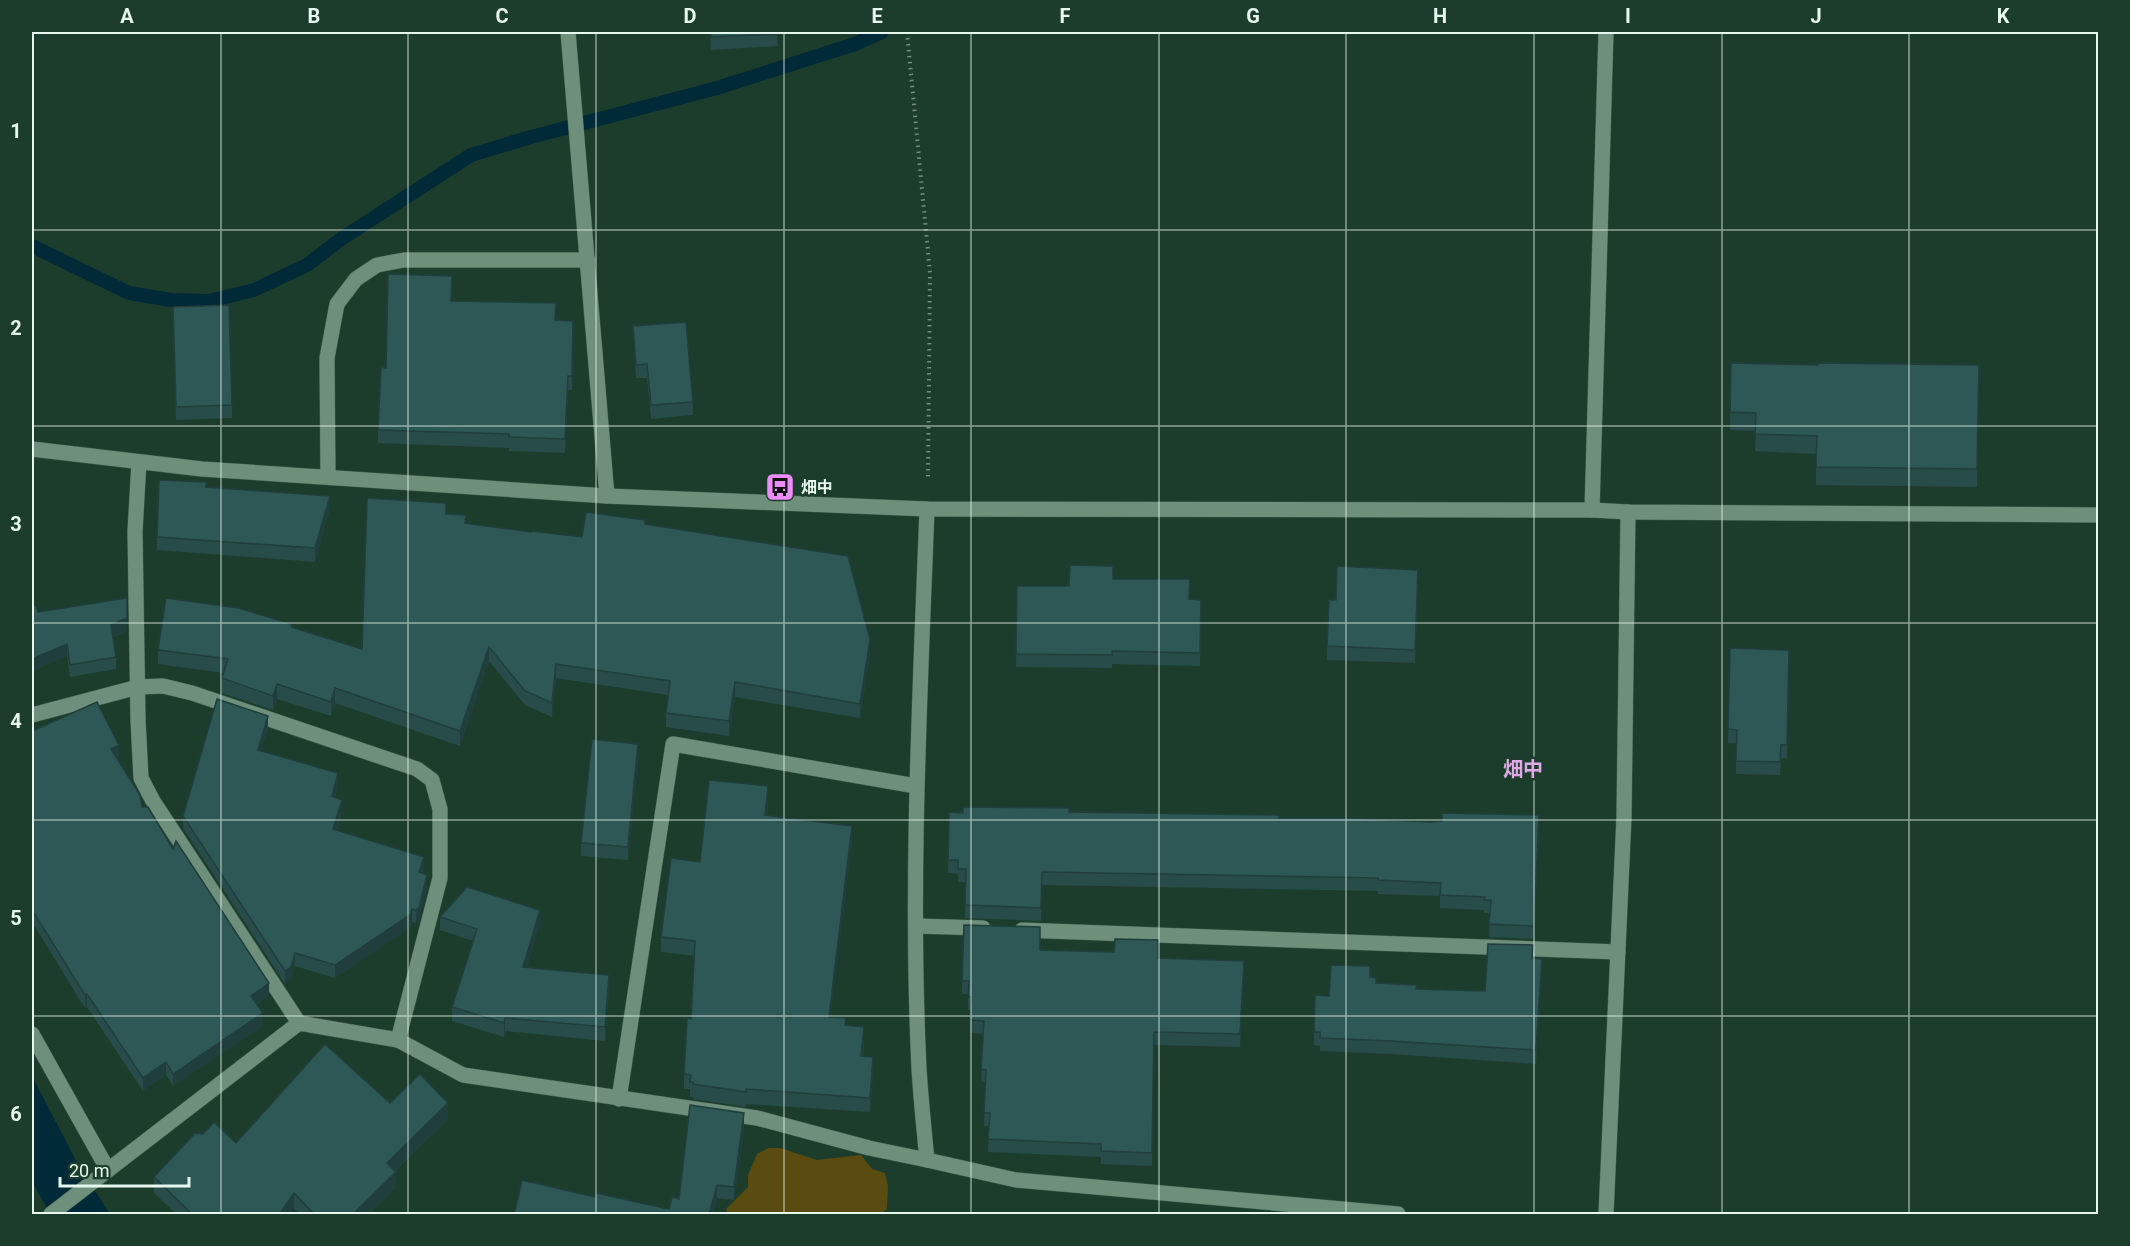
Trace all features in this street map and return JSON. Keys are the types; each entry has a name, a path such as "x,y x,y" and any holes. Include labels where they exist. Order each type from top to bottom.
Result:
{"street":[{"path":"568,32 607,496"},
{"path":"1592,510 1606,32"},
{"path":"328,477 327,358 337,304 356,279 377,265 404,260 588,260"},
{"path":"32,448 139,462 328,477 607,496 927,509 1592,510 2098,515"},
{"path":"139,462 135,531 141,778 153,801 299,1023 398,1040 463,1075 757,1118 869,1148 1016,1180 1398,1215"},
{"path":"927,509 916,786 919,1070 927,1160"},
{"path":"1606,1215 1624,817 1628,512"},
{"path":"32,715 138,687 163,686 192,693 417,769 432,780 440,809 440,878 398,1040"},
{"path":"619,1099 673,744 916,786"},
{"path":"916,926 1618,952"},
{"path":"51,1215 299,1023"},
{"path":"32,1034 108,1170"}],"path":[{"path":"907,32 930,273 927,509"}],"shaded area":[{"path":"769,1148 780,1148 817,1160 861,1155 872,1169 885,1173 888,1186 887,1209 880,1214 728,1214 726,1209 748,1187 748,1175 757,1154"}],"water":[{"path":"32,1076 79,1166 110,1214 50,1214 32,1181"}],"building":[{"path":"711,32 777,32 778,34 711,37"},
{"path":"388,274 452,276 451,301 556,303 555,320 573,321 572,376 568,376 565,439 509,437 509,434 378,430 381,367 386,368"},
{"path":"229,305 232,405 176,407 173,307"},
{"path":"686,322 693,402 651,405 647,364 636,365 633,326"},
{"path":"1731,363 1979,365 1977,469 1816,467 1817,436 1755,434 1756,413 1730,412"},
{"path":"159,480 206,482 206,487 330,496 315,548 157,537"},
{"path":"367,498 446,503 446,514 466,515 465,523 531,532 582,537 586,512 645,520 645,524 848,556 870,639 860,704 735,682 729,721 666,713 670,681 556,664 552,703 525,691 489,647 460,731 335,688 331,702 277,684 273,696 222,678 228,659 158,650 166,598 238,608 362,649"},
{"path":"1070,565 1113,566 1113,579 1190,579 1189,599 1201,600 1200,653 1112,651 1112,655 1016,654 1017,586 1069,586"},
{"path":"1337,566 1418,570 1415,650 1327,646 1329,600 1336,600"},
{"path":"127,598 127,618 111,625 116,657 70,665 67,644 32,659 32,607 36,605 38,612"},
{"path":"1730,648 1789,650 1787,745 1781,745 1780,762 1736,761 1737,730 1728,729"},
{"path":"217,699 268,716 258,750 338,773 332,796 342,800 333,829 424,857 419,872 427,875 419,908 412,909 411,914 335,965 295,953 291,967 285,971 183,816"},
{"path":"97,702 119,745 111,749 140,795 142,807 148,807 173,849 176,841 269,983 251,996 263,1013 173,1074 166,1062 143,1078 87,994 85,995 32,910 32,731"},
{"path":"592,739 638,744 628,847 581,843"},
{"path":"709,780 768,786 765,815 852,826 829,1017 846,1018 845,1025 864,1027 861,1056 873,1057 870,1098 746,1089 746,1092 693,1084 690,1082 691,1075 684,1074 687,1018 691,1019 695,941 661,937 671,858 700,862"},
{"path":"963,807 1069,808 1069,812 1279,815 1279,818 1349,818 1431,822 1442,821 1442,813 1539,815 1534,926 1489,924 1491,900 1484,900 1485,897 1440,895 1441,883 1378,880 1378,878 1042,872 1041,908 965,905 966,869 958,869 958,860 948,860 949,812 963,813"},
{"path":"467,887 540,910 523,967 609,975 605,1027 505,1018 504,1023 452,1007 477,929 440,917"},
{"path":"964,925 1040,927 1040,950 1114,952 1115,939 1158,940 1158,958 1244,961 1240,1034 1154,1032 1152,1153 1101,1151 1101,1144 988,1139 990,1113 984,1113 986,1070 981,1069 984,1021 970,1020 969,981 962,981"},
{"path":"1488,944 1533,945 1532,958 1542,959 1536,1050 1320,1038 1320,1032 1314,1032 1315,995 1329,996 1331,965 1370,966 1370,977 1376,978 1376,983 1417,985 1416,989 1485,991"},
{"path":"325,1044 390,1103 420,1074 448,1103 387,1163 396,1172 352,1215 315,1215 294,1193 279,1215 193,1215 154,1177 195,1133 203,1134 214,1122 236,1143"},
{"path":"690,1105 744,1113 734,1187 717,1185 709,1215 514,1215 522,1180 595,1197 596,1193 669,1209 672,1197 679,1199"}],"waterway":[{"path":"32,246 129,293 171,300 209,301 254,290 307,265 341,239 471,155 717,88 855,44 882,32"}],"place":[{"name":"畑中","path":"780,487"}],"district":[{"name":"畑中","path":"1523,769"}]}
